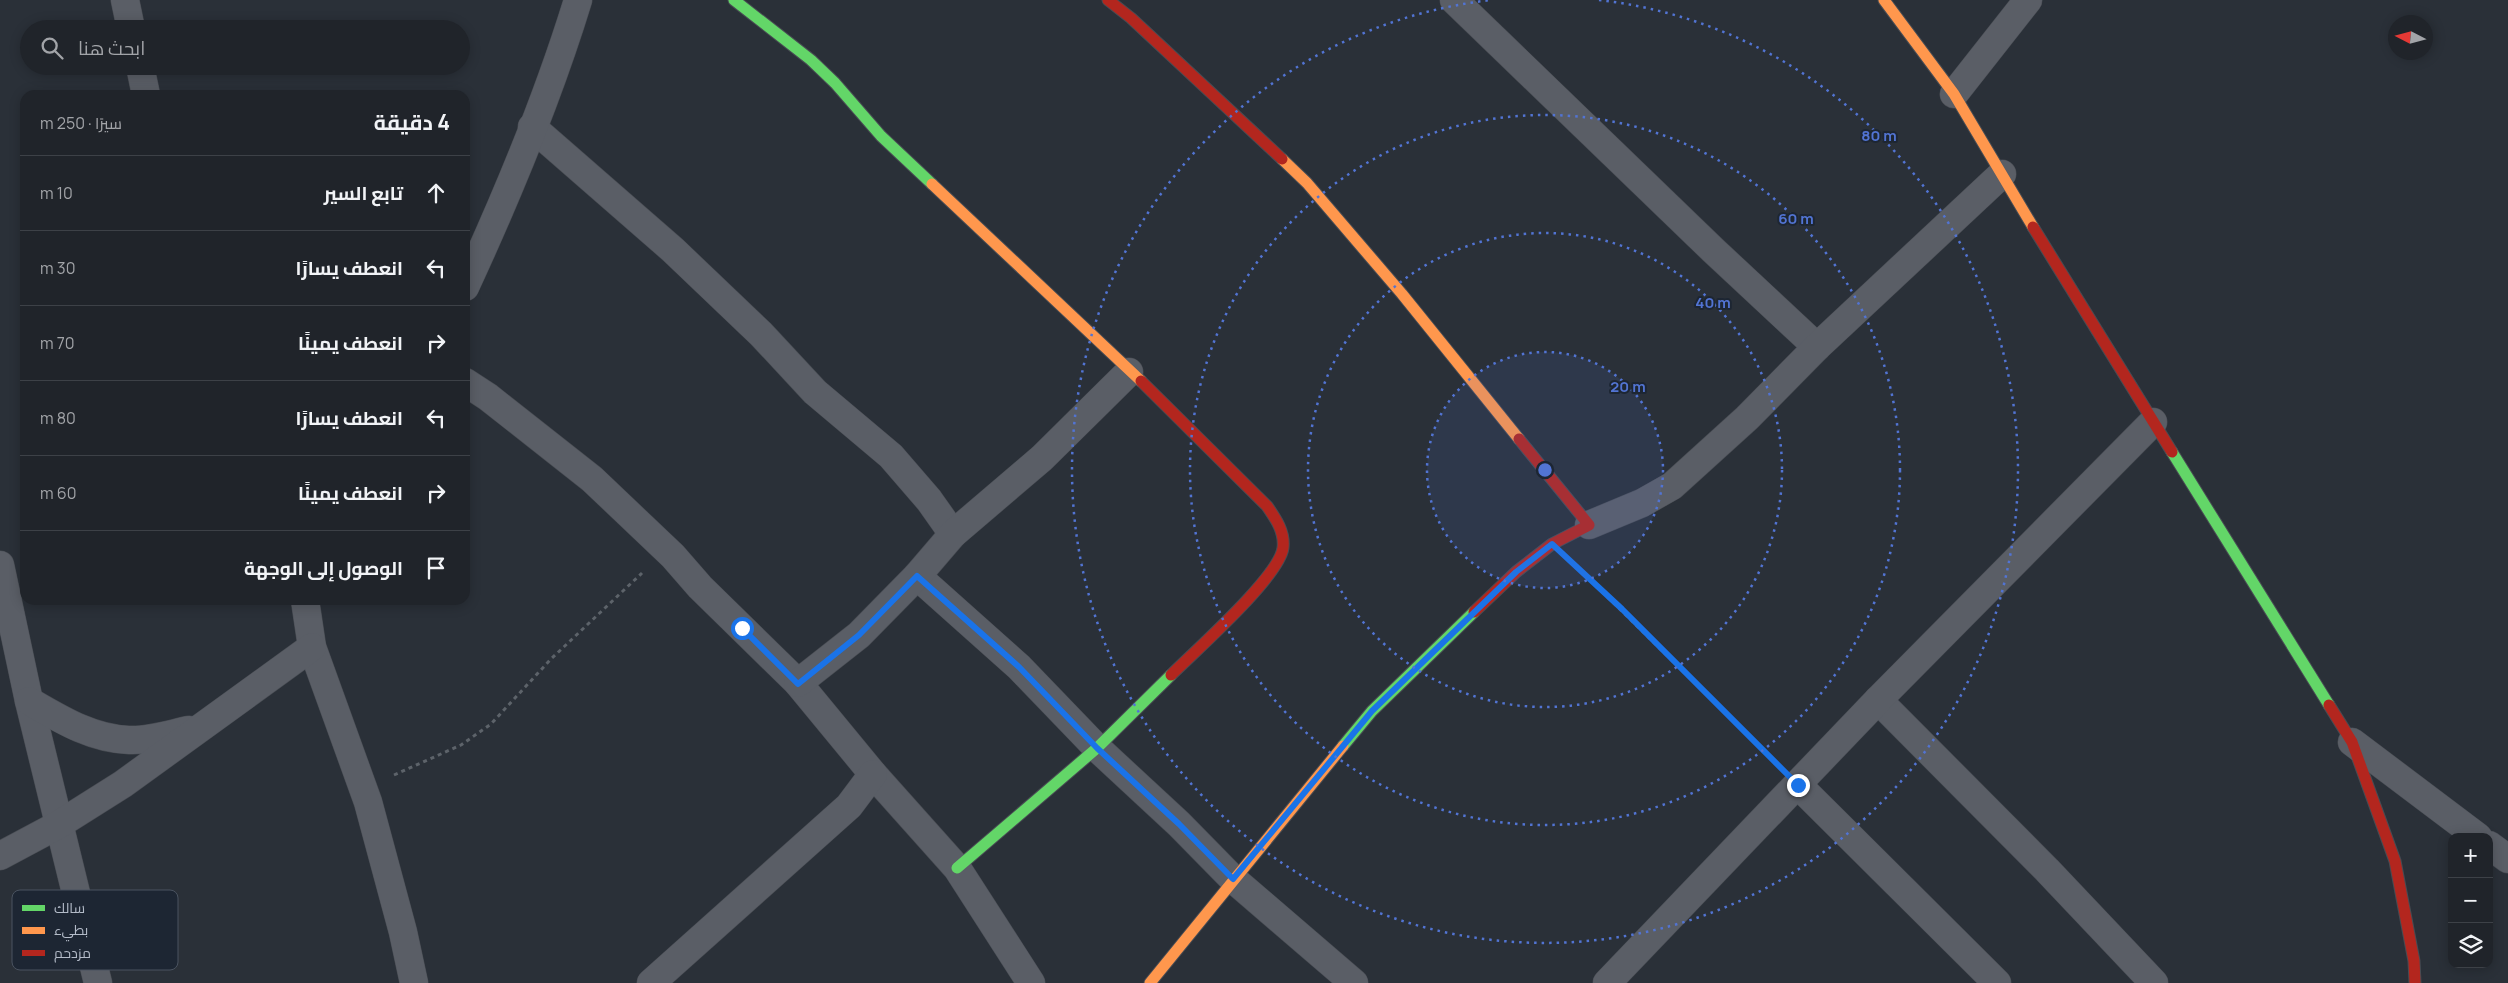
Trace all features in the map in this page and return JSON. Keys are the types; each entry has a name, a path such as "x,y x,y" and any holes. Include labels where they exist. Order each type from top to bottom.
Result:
{"street":[{"path":"125,0 129,20"},
{"path":"470,276 489,236 532,127 578,0"},
{"path":"734,0 811,60 835,83 881,136 1186,424 1267,506 1278,520 1284,545 1282,556 1274,572 1097,748 957,868"},
{"path":"1108,0 1210,90 1307,183 1402,294 1589,524"},
{"path":"1454,0 1713,250 1817,347"},
{"path":"1884,0 1954,94 2064,279 2352,742 2395,862 2414,960 2415,983"},
{"path":"1954,94 2028,0"},
{"path":"142,75 145,90"},
{"path":"532,127 672,250 761,334 815,392 891,456 929,500 953,534"},
{"path":"1150,983 1372,711 1516,572 1552,544 1589,524 1642,503 1672,486 1747,418 1817,347 2002,174"},
{"path":"798,684 859,635 917,576 953,534 1042,458 1129,372"},
{"path":"470,386 592,479 673,556 700,587 798,684 873,774 957,868 1032,983"},
{"path":"1616,980 1878,700 2153,422"},
{"path":"0,565 29,701 74,890"},
{"path":"917,576 1019,667 1097,748 1179,824 1233,879 1354,983"},
{"path":"306,605 312,647 368,802 403,932 414,983"},
{"path":"0,856 58,825 124,784 312,647"},
{"path":"1878,700 2047,870 2153,983"},
{"path":"29,701 76,727 93,734 114,738 142,740 201,727"},
{"path":"2352,742 2473,833"},
{"path":"651,983 849,806 873,774"},
{"path":"1798,785 1997,983"},
{"path":"2493,848 2508,859"},
{"path":"95,970 98,983"}],"path":[{"path":"1552,544 1622,609 1798,785"},
{"path":"368,802 394,776 462,745 492,724 551,659 639,574 673,556"}],"traffic: fast":[{"path":"734,0 811,60 835,83 881,136 932,184"},
{"path":"2172,452 2329,705"},
{"path":"1343,746 1372,711 1474,612"},
{"path":"957,868 1097,748 1171,675"}],"traffic: slow":[{"path":"1884,0 1954,94 2033,227"},
{"path":"1282,159 1307,183 1402,294 1519,439"},
{"path":"932,184 1141,381"},
{"path":"1150,983 1343,746"}],"traffic: jam":[{"path":"1108,0 1131,18 1282,159"},
{"path":"2033,227 2172,452"},
{"path":"1141,381 1267,506 1274,516 1283,537 1283,548 1278,561 1267,577 1216,632 1171,675"},
{"path":"1474,612 1516,572 1552,544 1589,525 1519,439"},
{"path":"2329,705 2352,742 2395,861 2414,961 2415,983"}],"route":[{"path":"742,628 798,684 859,635 917,576 1019,667 1097,748 1179,824 1233,879 1372,711 1516,572 1552,544 1622,609 1798,785"}]}
